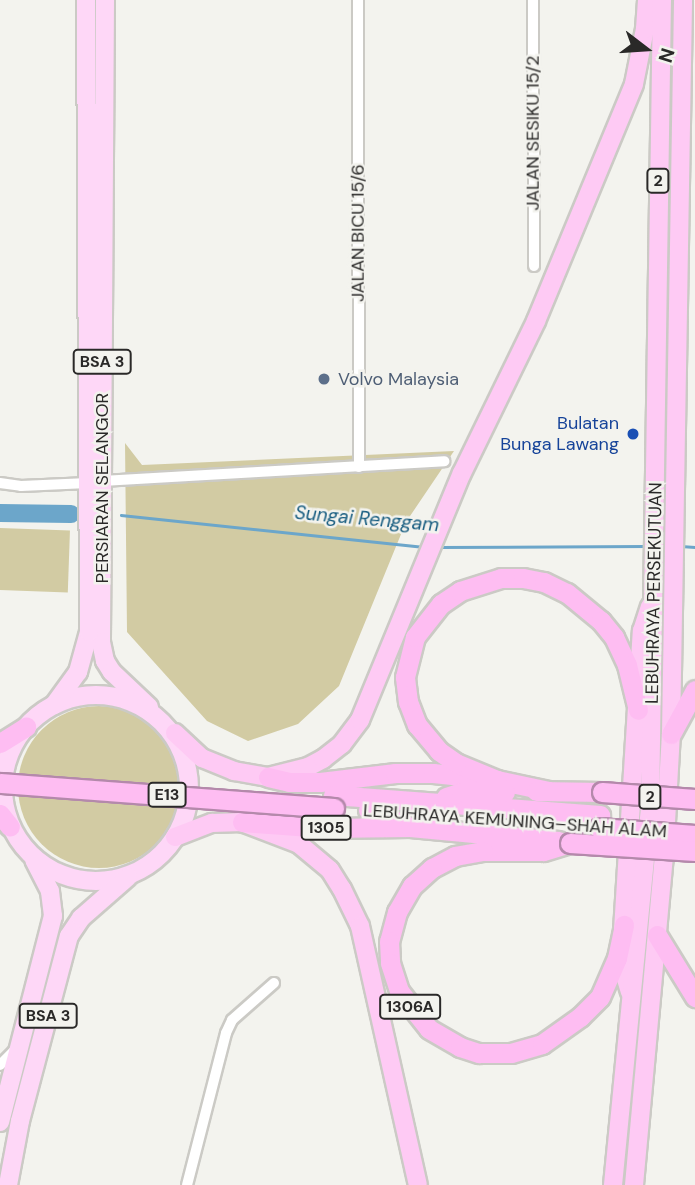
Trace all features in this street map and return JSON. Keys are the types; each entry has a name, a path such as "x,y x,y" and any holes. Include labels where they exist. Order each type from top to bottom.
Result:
{"highway":[{"path":"268,777 308,767 323,759 342,744 360,720 461,473 536,321 634,84 645,29 647,0"},
{"name":"LEBUHRAYA PERSEKUTUAN","path":"613,1185 650,808 662,0"},
{"name":"LEBUHRAYA PERSEKUTUAN","path":"634,1185 657,935 671,734 676,566 683,0"},
{"path":"497,780 456,763 439,751 417,725 408,702 405,677 415,637 441,604 460,591 501,578 523,578 544,582 567,593 601,621 614,637 627,665 638,710"},
{"path":"633,1002 621,962 642,631 655,592"},
{"path":"671,734 695,690"},
{"path":"0,743 26,727"},
{"path":"175,733 202,758 234,771 289,782 320,782 395,773 497,780 549,791"},
{"name":"LEBUHRAYA KEMUNING–SHAH ALAM","path":"0,771 334,802 368,810 600,821 695,822"},
{"name":"LEBUHRAYA KEMUNING–SHAH ALAM","path":"0,782 334,802 431,803 600,821 695,835"},
{"path":"431,803 461,792 602,792 695,799"},
{"path":"368,810 410,827 485,831 570,843 695,851"},
{"path":"175,837 212,823 242,822 299,844 330,870 360,926 418,1185"},
{"name":"1305","path":"242,822 323,828 410,827"},
{"name":"1306A","path":"570,843 543,851 483,851 455,856 432,868 412,886 397,912 389,941 390,963 399,991 416,1017 429,1029 460,1047 478,1053 511,1053 542,1044 580,1017 600,997 617,958 624,925"},
{"path":"657,935 695,997"}],"main road":[{"name":"PERSIARAN SELANGOR","path":"86,0 95,482 103,655 112,672 149,707"},
{"name":"PERSIARAN SELANGOR","path":"54,705 78,672 89,632 95,482 105,0"},
{"path":"103,697 149,707 175,733 189,766 189,803 175,837 157,858 133,873 110,879 87,880 56,870 31,854 5,820 4,790 10,751 26,727 54,705 103,697"},
{"name":"BSA 3","path":"1,1110 53,916 54,902 44,875 31,854"},
{"name":"BSA 3","path":"9,1185 20,1121 69,936 81,918 133,873"}],"street":[{"name":"JALAN BICU 15/6","path":"358,0 359,467"},
{"name":"JALAN SESIKU 15/2","path":"533,0 534,266"},
{"path":"0,483 21,486 444,461"},
{"path":"187,1185 226,1033 232,1020 274,984"},
{"path":"0,1065 10,1058 22,1039"}],"shaded area":[{"path":"125,443 142,465 454,451 406,522 339,686 298,724 248,741 207,721 127,632"},
{"path":"0,528 70,530 68,592 0,590"},
{"path":"99,706 130,712 156,730 174,756 180,787 174,818 156,844 130,862 99,868 68,862 42,844 24,818 18,787 24,756 42,730 68,712"}],"waterway":[{"name":"Sungai Renggam","path":"0,513 71,514"},
{"name":"Sungai Renggam","path":"121,515 426,547"},
{"name":"Sungai Renggam","path":"439,547 646,546"},
{"name":"Sungai Renggam","path":"681,546 695,547"}],"place":[{"name":"Volvo Malaysia","path":"324,379"},
{"name":"Bulatan Bunga Lawang","path":"633,434"}]}
